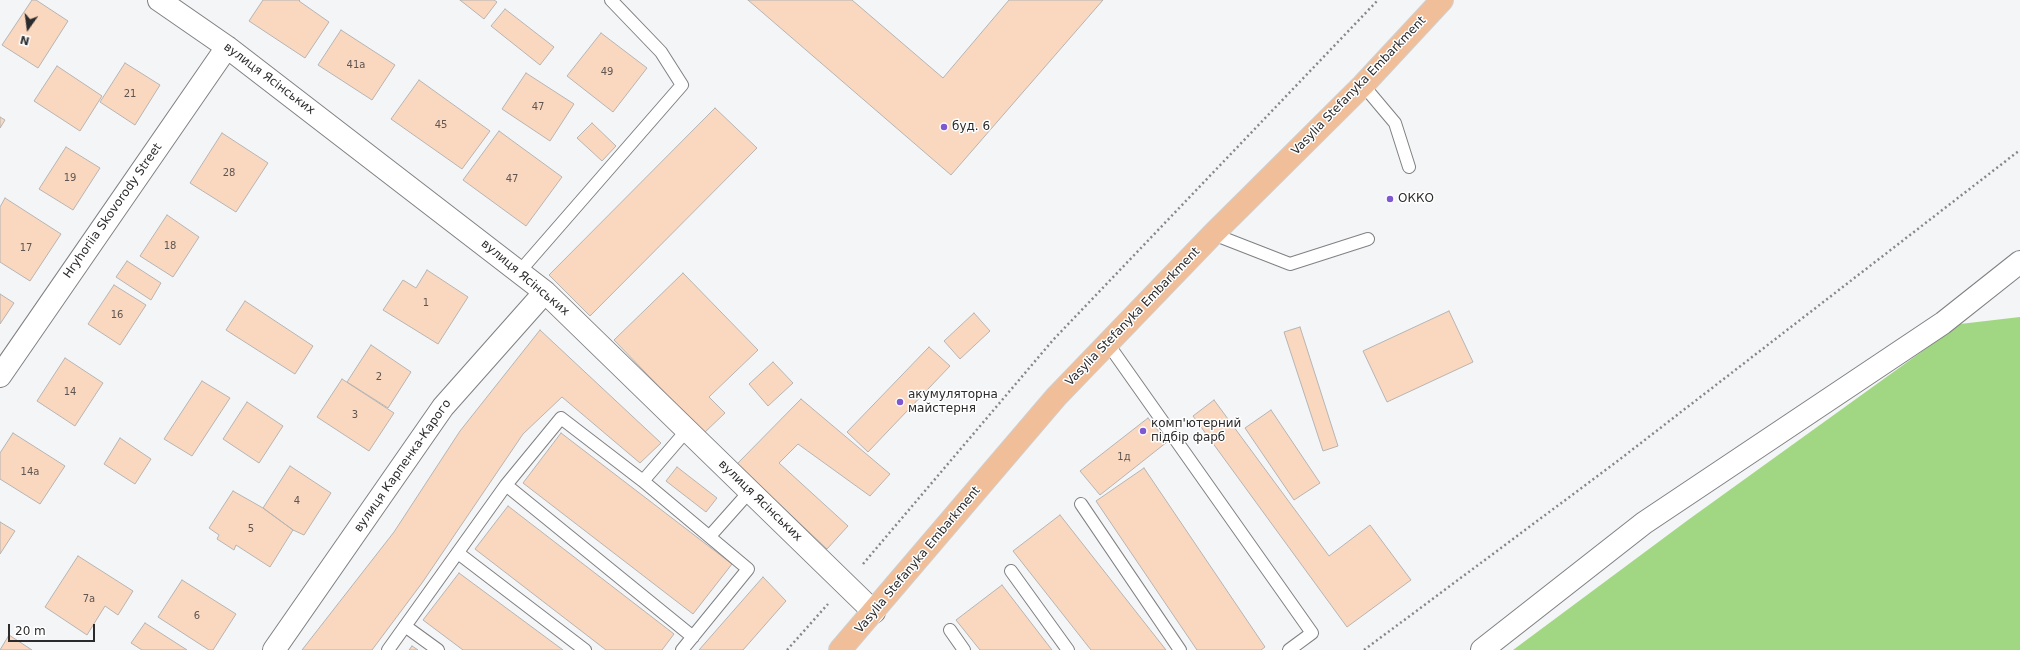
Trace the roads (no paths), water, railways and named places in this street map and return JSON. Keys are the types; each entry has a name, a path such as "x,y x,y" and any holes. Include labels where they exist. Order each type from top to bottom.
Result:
{"main road":[{"name":"Vasylia Stefanyka Embarkment","path":"840,650 1056,397 1213,234 1363,85 1442,0"}],"street":[{"name":"вулиця Ясінських","path":"159,0 227,47 520,271 545,292 874,612"},
{"name":"Hryhoriia Skovorody Street","path":"0,376 227,47"},
{"path":"1482,650 1644,523 1943,323 2020,262"},
{"name":"вулиця Карпенка-Карого","path":"274,650 443,407 545,292"}],"lane":[{"path":"520,271 682,85 661,52 611,0"},
{"path":"1363,85 1395,123 1409,167"},
{"path":"1213,234 1290,264 1368,239"},
{"path":"1108,344 1312,633 1290,650"},
{"path":"388,650 506,485 561,418 642,481 748,569 682,650"},
{"path":"642,481 687,430"},
{"path":"506,485 693,637"},
{"path":"710,536 750,491"},
{"path":"1081,504 1180,650"},
{"path":"458,553 584,650"},
{"path":"1011,571 1068,650"},
{"path":"405,626 438,650"},
{"path":"950,630 964,650"}],"place":[{"name":"буд. 6","path":"944,127"},
{"name":"ОККО","path":"1390,199"},
{"name":"акумуляторна майстерня","path":"900,402"},
{"name":"комп'ютерний підбір фарб","path":"1143,431"}]}
